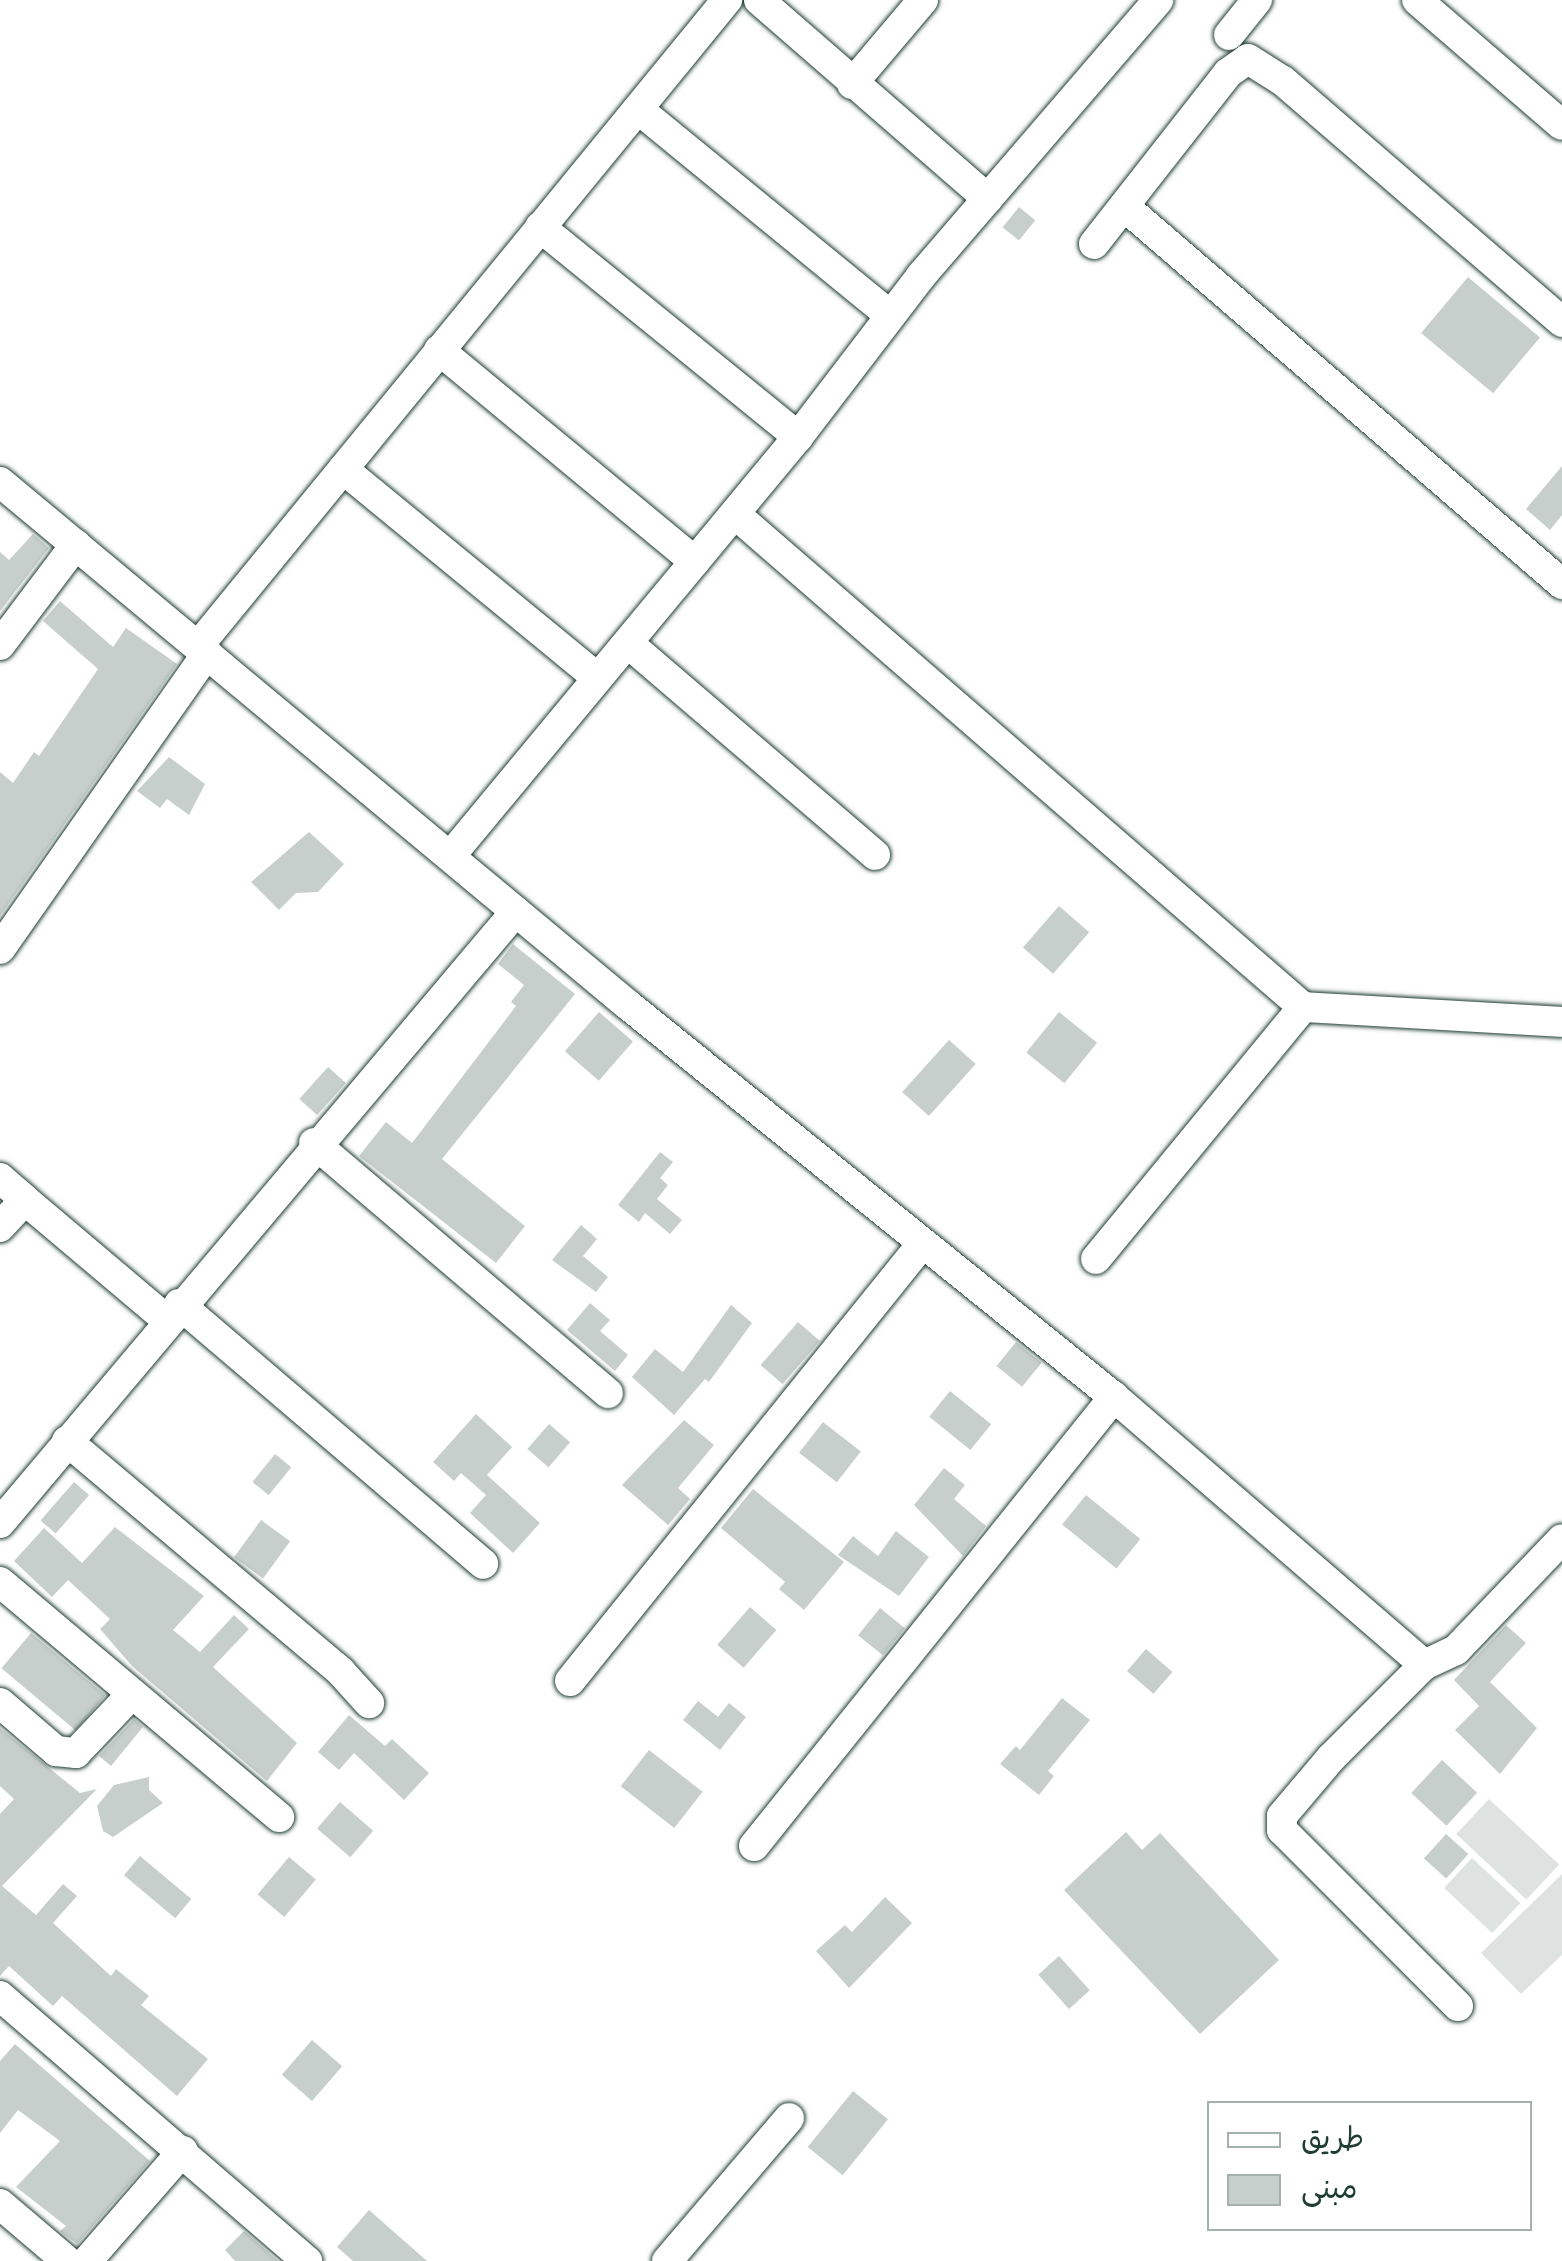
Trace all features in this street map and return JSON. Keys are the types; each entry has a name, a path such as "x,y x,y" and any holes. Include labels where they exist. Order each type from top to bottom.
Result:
{"street":[{"path":"0,949 203,649 439,350 727,0"},
{"path":"759,0 988,199"},
{"path":"852,84 923,0"},
{"path":"452,854 798,437 890,316 1158,0"},
{"path":"1228,34 1257,0"},
{"path":"1417,0 1562,125"},
{"path":"1094,244 1228,73 1248,59 1283,81 1562,322"},
{"path":"638,108 890,316"},
{"path":"1124,206 1562,584"},
{"path":"540,227 798,437"},
{"path":"439,350 695,562"},
{"path":"343,469 596,677"},
{"path":"0,482 922,1244 1114,1397 1424,1664"},
{"path":"734,514 1303,1007 1562,1022"},
{"path":"0,645 76,544"},
{"path":"629,644 874,856"},
{"path":"3,1512 516,910"},
{"path":"1096,1259 1303,1007"},
{"path":"314,1143 608,1393"},
{"path":"0,1178 173,1311 483,1564"},
{"path":"0,1228 25,1200"},
{"path":"570,1681 922,1244"},
{"path":"754,1846 1114,1397"},
{"path":"67,1441 341,1672 369,1704"},
{"path":"1458,2006 1282,1830 1282,1816 1331,1758 1424,1664 1456,1650 1562,1539"},
{"path":"0,1582 279,1816"},
{"path":"0,1703 56,1751 76,1752 131,1695"},
{"path":"0,1996 307,2261"},
{"path":"666,2261 789,2118"},
{"path":"88,2261 183,2151"},
{"path":"0,2204 67,2261"}],"shaded area":[{"path":"1489,1799 1559,1864 1526,1900 1456,1834"},
{"path":"1472,1858 1520,1903 1492,1933 1444,1888"},
{"path":"1562,1874 1562,1955 1521,1994 1481,1953"}],"building":[{"path":"1019,207 1035,220 1019,240 1003,227"},
{"path":"1468,277 1540,337 1493,393 1421,333"},
{"path":"1562,466 1562,515 1550,530 1526,509"},
{"path":"33,534 49,548 0,611 0,552 9,560"},
{"path":"60,601 113,647 126,628 177,664 0,916 0,772 13,783 34,752 39,756 98,669 43,621"},
{"path":"169,757 205,784 189,815 167,799 160,808 137,791"},
{"path":"309,832 344,864 318,892 296,893 279,910 251,882"},
{"path":"1059,906 1089,932 1053,974 1023,948"},
{"path":"513,944 575,994 442,1159 525,1226 496,1263 359,1156 386,1122 412,1143 516,1006 511,1002 524,985 498,964"},
{"path":"599,1012 633,1042 599,1081 565,1051"},
{"path":"1059,1012 1097,1043 1064,1083 1026,1052"},
{"path":"949,1040 976,1064 929,1116 902,1092"},
{"path":"328,1067 346,1083 317,1115 299,1099"},
{"path":"660,1152 673,1162 660,1178 668,1185 657,1199 682,1220 670,1234 645,1213 639,1222 618,1205"},
{"path":"581,1225 597,1239 583,1256 608,1277 596,1292 552,1260"},
{"path":"590,1303 610,1320 600,1331 628,1355 615,1371 567,1330"},
{"path":"731,1305 752,1323 709,1382 705,1379 674,1415 632,1377 655,1349 683,1372"},
{"path":"798,1322 820,1341 782,1384 761,1365"},
{"path":"1016,1342 1042,1363 1022,1387 996,1366"},
{"path":"950,1391 991,1424 970,1450 929,1417"},
{"path":"476,1414 512,1447 487,1475 540,1523 513,1553 470,1513 486,1495 461,1473 454,1481 433,1462"},
{"path":"684,1420 714,1445 678,1488 690,1499 668,1525 622,1485"},
{"path":"823,1422 861,1452 837,1482 799,1453"},
{"path":"549,1424 570,1442 548,1467 527,1449"},
{"path":"275,1454 291,1467 269,1495 252,1482"},
{"path":"944,1468 965,1485 954,1499 986,1526 963,1556 914,1505"},
{"path":"74,1482 89,1495 56,1534 41,1520"},
{"path":"753,1489 844,1562 804,1610 779,1589 785,1582 721,1528"},
{"path":"1086,1495 1140,1539 1116,1569 1062,1525"},
{"path":"261,1520 290,1541 263,1578 234,1557"},
{"path":"115,1527 204,1596 173,1630 200,1652 234,1615 249,1629 213,1667 297,1743 267,1781 132,1666 100,1629 110,1619 68,1580 52,1597 14,1561 44,1528 82,1563"},
{"path":"896,1531 929,1557 899,1596 838,1555 853,1536 878,1556"},
{"path":"750,1607 776,1630 744,1668 717,1645"},
{"path":"880,1608 905,1628 883,1655 858,1635"},
{"path":"1506,1625 1526,1643 1490,1682 1537,1728 1500,1774 1455,1730 1479,1706 1454,1680"},
{"path":"31,1633 105,1695 76,1731 1,1668"},
{"path":"1146,1649 1172,1672 1153,1694 1127,1671"},
{"path":"1062,1698 1090,1720 1048,1771 1054,1776 1039,1795 1000,1764 1016,1746 1020,1750"},
{"path":"698,1701 718,1717 729,1703 746,1717 720,1750 683,1720"},
{"path":"349,1715 385,1746 392,1739 429,1773 404,1800 354,1753 339,1770 318,1752"},
{"path":"134,1719 143,1727 111,1766 99,1756"},
{"path":"0,1728 80,1793 97,1789 2,1886 36,1915 63,1884 77,1896 53,1923 111,1976 116,1969 149,1996 141,2005 208,2059 177,2096 62,1996 53,2006 9,1966 0,1976 0,1814 14,1799 0,1786"},
{"path":"649,1750 703,1792 674,1828 621,1786"},
{"path":"1442,1760 1477,1793 1446,1826 1411,1793"},
{"path":"149,1777 149,1790 163,1803 113,1837 103,1831 97,1806 114,1785"},
{"path":"340,1802 373,1831 350,1857 317,1828"},
{"path":"1126,1832 1142,1850 1160,1833 1279,1960 1200,2034 1064,1890"},
{"path":"1446,1834 1468,1854 1446,1879 1424,1859"},
{"path":"140,1856 191,1899 175,1918 124,1875"},
{"path":"289,1857 316,1879 284,1917 258,1895"},
{"path":"885,1897 912,1923 849,1988 816,1951 845,1925 852,1932"},
{"path":"1059,1956 1090,1990 1069,2009 1038,1975"},
{"path":"312,2040 342,2066 312,2101 282,2075"},
{"path":"15,2044 150,2161 77,2244 60,2231 66,2226 16,2187 60,2141 18,2110 0,2133 0,2061"},
{"path":"853,2091 888,2119 843,2175 808,2147"},
{"path":"369,2210 427,2261 353,2261 337,2247"},
{"path":"244,2231 278,2261 235,2261 225,2250"}]}
